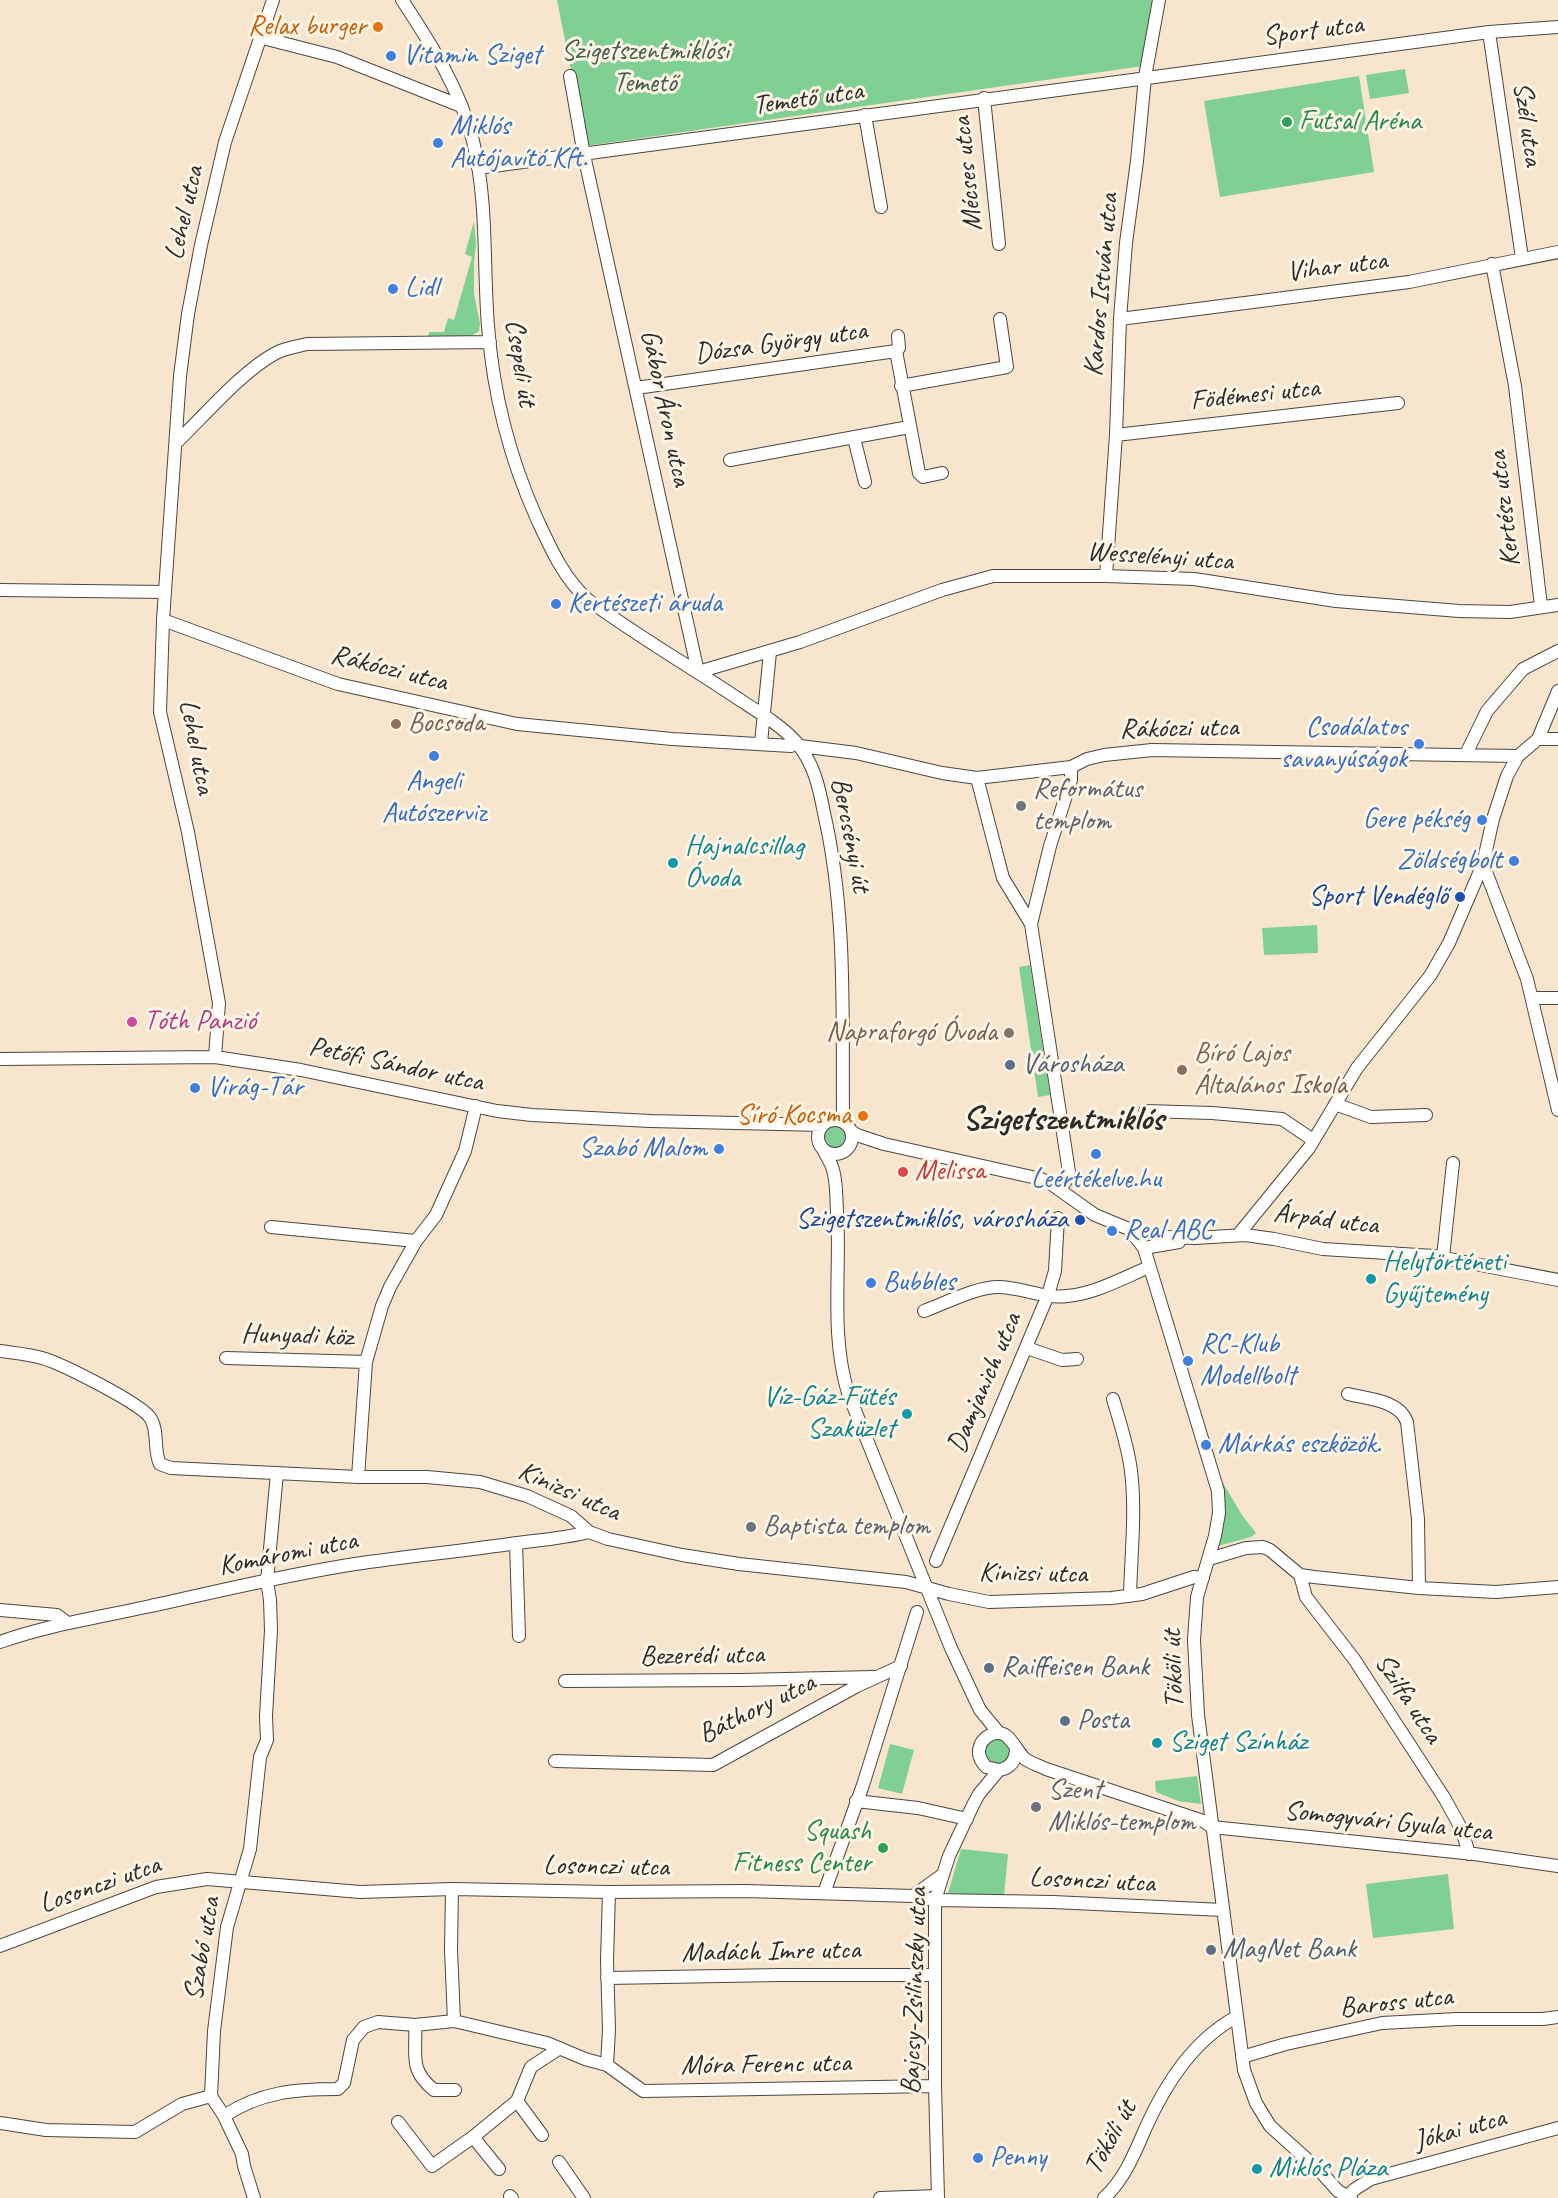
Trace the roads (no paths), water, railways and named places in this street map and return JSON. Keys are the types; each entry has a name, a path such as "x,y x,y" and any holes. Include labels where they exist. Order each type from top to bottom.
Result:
{"street":[{"name":"Lehel utca","path":"215,1057 219,1003 188,832 160,711 163,620 180,376 188,314 201,245 225,142 273,0"},
{"name":"Csepeli út","path":"402,0 435,50 461,106 472,139 478,168 484,225 489,342 501,411 521,484 543,532 569,580 578,591 596,606 698,672"},
{"name":"Kardos István utca","path":"1106,576 1126,243 1145,77 1159,0"},
{"name":"Sport utca","path":"1145,77 1489,32 1558,27"},
{"name":"Szél utca","path":"1489,32 1522,258"},
{"path":"259,37 337,57 461,106"},
{"name":"Gábor Áron utca","path":"570,76 584,154 698,672"},
{"name":"Temető utca","path":"478,168 1145,77"},
{"name":"Mécses utca","path":"984,98 999,244"},
{"path":"865,115 880,207"},
{"name":"Vihar utca","path":"1120,319 1409,282 1558,252"},
{"name":"Kertész utca","path":"1492,264 1515,386 1541,606"},
{"path":"902,386 1007,367 1000,319"},
{"name":"Dózsa György utca","path":"898,336 896,351 920,475 923,477 942,473"},
{"path":"176,443 252,369 276,353 290,348 307,344 489,342"},
{"name":"Dózsa György utca","path":"636,388 896,351"},
{"name":"Födémesi utca","path":"1116,435 1398,403"},
{"path":"730,460 909,427"},
{"path":"854,438 865,482"},
{"name":"Wesselényi utca","path":"698,672 818,637 942,590 993,576 1194,579 1336,601 1459,610 1510,612 1558,605"},
{"path":"0,590 165,592"},
{"name":"Rákóczi utca","path":"163,620 338,684 517,724 672,739 761,743 856,753 942,773 977,778 1071,766 1104,755 1152,750 1518,756"},
{"path":"1466,754 1487,711 1523,669 1558,651"},
{"path":"761,743 770,652"},
{"name":"Bercsényi út","path":"698,672 786,733 795,746 810,760 817,782 834,868 842,932 843,1116 848,1128"},
{"path":"1238,1235 1313,1140 1357,1068 1430,976 1449,943 1483,864 1493,819 1507,776 1518,756 1538,739 1558,691"},
{"path":"1538,739 1558,739"},
{"path":"839,1232 834,1173 821,1145 820,1130 825,1124 837,1120 853,1134 884,1144 1001,1171 1033,1176 1059,1189 1066,1181 1069,1173 1031,924 1050,846 1071,780 1071,766"},
{"path":"977,778 1003,878 1031,924"},
{"path":"1483,864 1533,998 1558,1110"},
{"path":"1471,892 1492,888"},
{"path":"1533,998 1558,998"},
{"name":"Petőfi Sándor utca","path":"0,1059 215,1057 301,1070 520,1114 572,1118 783,1125 825,1124"},
{"name":"Bercsényi út","path":"825,1124 834,1111 842,1062"},
{"path":"1335,1104 1371,1117 1426,1114"},
{"path":"358,1478 366,1362 390,1287 416,1241 436,1215 465,1151 476,1106"},
{"path":"1144,1111 1212,1113 1282,1119 1313,1140"},
{"name":"Petőfi Sándor utca","path":"783,1125 807,1134 821,1145"},
{"path":"848,1128 848,1147 841,1161 843,1191 839,1232 837,1335 844,1380 850,1401 973,1696 989,1723 999,1733 1010,1738 1025,1759 1046,1769"},
{"path":"821,1145 832,1153 859,1142 884,1144"},
{"path":"1443,1257 1453,1163"},
{"name":"Árpád utca","path":"1059,1189 1095,1215 1129,1229 1166,1237 1195,1238 1238,1235 1274,1239 1323,1249 1443,1257 1558,1280"},
{"name":"Damjanich utca","path":"936,1561 1048,1295 1055,1271 1058,1218"},
{"path":"271,1227 416,1241"},
{"path":"1129,1229 1144,1248"},
{"name":"Árpád utca","path":"1144,1248 1195,1238"},
{"name":"Tököli út","path":"1112,2195 1169,2082 1187,2058 1205,2040 1236,2017 1198,1714 1194,1640 1197,1597 1209,1559 1219,1513 1218,1491 1144,1248"},
{"path":"924,1311 988,1288 1000,1287 1048,1295 1070,1296 1149,1267"},
{"path":"1027,1348 1062,1360 1077,1359"},
{"name":"Kinizsi utca","path":"0,1351 42,1358 95,1383 142,1409 153,1422 157,1459 165,1467 216,1472 358,1478 427,1477 480,1482 527,1496 571,1516 589,1532 608,1539 728,1563 906,1582 989,1602 1130,1596 1194,1577 1203,1578"},
{"name":"Hunyadi köz","path":"226,1358 366,1362"},
{"path":"1348,1394 1394,1406 1404,1416 1418,1519 1419,1588"},
{"path":"1113,1399 1124,1435 1131,1470 1133,1505 1130,1596"},
{"name":"Szabó utca","path":"211,2096 214,2031 227,1927 250,1849 260,1757 267,1740 266,1716 272,1630 267,1581 277,1473"},
{"name":"Komáromi utca","path":"0,1642 66,1622 355,1564 569,1537 589,1532"},
{"path":"516,1543 519,1636"},
{"path":"1209,1559 1246,1548 1263,1547 1300,1575 1365,1584 1506,1592 1558,1587"},
{"name":"Szilfa utca","path":"1300,1575 1306,1597 1354,1659 1445,1799 1462,1830 1469,1854"},
{"path":"0,1610 57,1615 66,1622"},
{"path":"824,1893 917,1612"},
{"name":"Báthory utca","path":"555,1761 713,1765 901,1665"},
{"name":"Bezerédi utca","path":"565,1681 876,1677"},
{"path":"973,1696 984,1739 979,1750 986,1767 999,1770 1011,1765 1046,1769"},
{"path":"984,1739 999,1733"},
{"path":"1011,1765 1016,1748"},
{"name":"Bajcsy-Zsilinszky utca","path":"938,2197 935,2086 936,1975 942,1876 949,1856 979,1794 986,1767"},
{"name":"Somogyvári Gyula utca","path":"1046,1769 1203,1821 1212,1827 1469,1854 1558,1866"},
{"name":"Bajcsy-Zsilinszky utca","path":"979,1794 999,1770"},
{"path":"856,1801 918,1808 967,1819"},
{"path":"914,1896 942,1876"},
{"name":"Losonczi utca","path":"0,1946 156,1887 207,1879 360,1892 452,1888 609,1892 746,1891 1223,1910"},
{"path":"452,1888 451,1950 454,2021"},
{"path":"607,2065 609,1892"},
{"name":"Madách Imre utca","path":"607,1978 936,1975"},
{"path":"1236,2017 1249,2085 1263,2117 1280,2136 1320,2171 1343,2187 1348,2197"},
{"name":"Baross utca","path":"1242,2057 1382,2023 1558,2017"},
{"name":"Móra Ferenc utca","path":"224,2116 239,2106 279,2092 338,2089 344,2083 353,2040 364,2027 378,2022 415,2025 454,2021 511,2033 547,2043 607,2065 643,2091 935,2086"},
{"path":"415,2025 414,2053 420,2079 434,2091 455,2090"},
{"path":"398,2122 432,2166 473,2137 517,2101 531,2067 560,2048"},
{"path":"0,2123 46,2130 135,2132 182,2104 211,2096 224,2116 242,2154 254,2198"},
{"path":"517,2101 542,2135"},
{"name":"Jókai utca","path":"1348,2197 1371,2179 1558,2128"},
{"path":"473,2137 499,2169"},
{"path":"559,2162 584,2198"},
{"path":"880,2198 938,2197"}],"place":[{"name":"Relax burger","path":"378,27"},
{"name":"Vitamin Sziget","path":"391,56"},
{"name":"Futsal Aréna","path":"1287,122"},
{"name":"Miklós Autójavító Kft.","path":"438,143"},
{"name":"Lidl","path":"393,289"},
{"name":"Kertészeti áruda","path":"556,604"},
{"name":"Bocsoda","path":"396,724"},
{"name":"Csodálatos savanyúságok","path":"1419,744"},
{"name":"Angeli Autószerviz","path":"434,756"},
{"name":"Református templom","path":"1021,806"},
{"name":"Gere pékség","path":"1482,820"},
{"name":"Zöldségbolt","path":"1514,861"},
{"name":"Hajnalcsillag Óvoda","path":"673,863"},
{"name":"Sport Vendéglő","path":"1460,897"},
{"name":"Tóth Panzió","path":"132,1022"},
{"name":"Napraforgó Óvoda","path":"1009,1033"},
{"name":"Városháza","path":"1010,1065"},
{"name":"Bíró Lajos Általános Iskola","path":"1182,1070"},
{"name":"Virág-Tár","path":"195,1088"},
{"name":"Síró Kocsma","path":"863,1116"},
{"name":"Szabó Malom","path":"719,1149"},
{"name":"Leértékelve.hu","path":"1096,1154"},
{"name":"Melissa","path":"903,1172"},
{"name":"Szigetszentmiklós, városháza","path":"1080,1220"},
{"name":"Real ABC","path":"1112,1231"},
{"name":"Helytörténeti Gyűjtemény","path":"1371,1279"},
{"name":"Bubbles","path":"871,1283"},
{"name":"RC-Klub Modellbolt","path":"1188,1361"},
{"name":"Víz-Gáz-Fűtés Szaküzlet","path":"907,1414"},
{"name":"Márkás eszközök.","path":"1206,1445"},
{"name":"Baptista templom","path":"751,1527"},
{"name":"Raiffeisen Bank","path":"989,1668"},
{"name":"Posta","path":"1065,1721"},
{"name":"Sziget Színház","path":"1157,1743"},
{"name":"Szent Miklós-templom","path":"1036,1807"},
{"name":"Squash Fitness Center","path":"883,1848"},
{"name":"MagNet Bank","path":"1211,1950"},
{"name":"Penny","path":"978,2158"},
{"name":"Miklós Pláza","path":"1257,2169"}],"district":[{"name":"Szigetszentmiklós","path":"1063,1120"}],"park label":[{"name":"Szigetszentmiklósi Temető","path":"645,68"}]}
